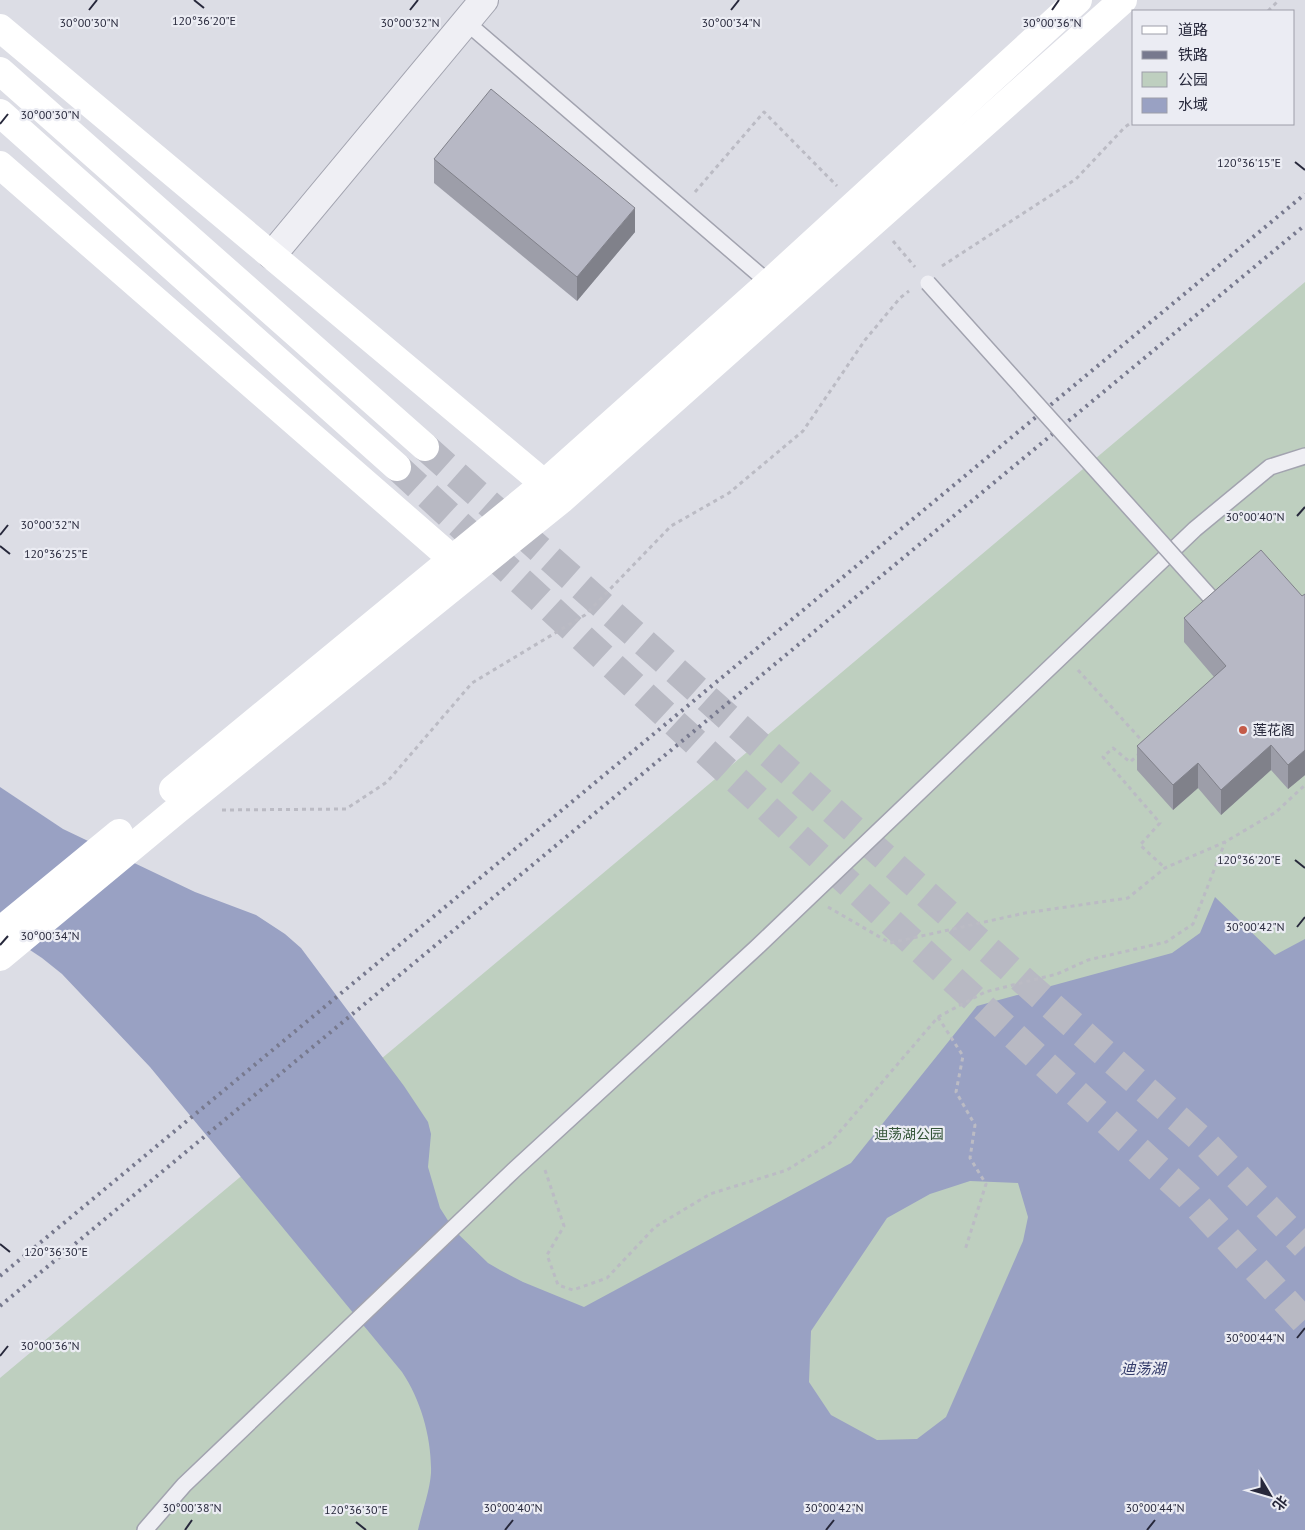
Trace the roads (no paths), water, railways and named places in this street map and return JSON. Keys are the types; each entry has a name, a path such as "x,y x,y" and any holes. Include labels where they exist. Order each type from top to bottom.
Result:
{"main road":[{"path":"554,491 769,283 1078,0"},
{"path":"0,931 124,841 554,491 1092,9 1123,0"},
{"path":"0,28 554,491"},
{"path":"0,71 425,447"},
{"path":"0,113 398,467"},
{"path":"0,165 461,566"},
{"path":"0,957 124,841 177,810 461,566"}],"street":[{"path":"272,255 484,0"}],"lane":[{"path":"466,22 769,283"},
{"path":"922,284 1221,609"},
{"path":"145,1530 184,1485 514,1170 811,896 1195,530 1270,467 1305,456"}],"water":[{"name":"迪荡湖","path":"0,787 63,829 195,892 256,915 285,934 301,948 404,1086 428,1122 431,1134 428,1167 440,1208 454,1230 488,1263 523,1282 584,1307 851,1163 977,1006 1172,953 1200,933 1215,897 1275,955 1305,939 1305,1530 418,1530 428,1494 431,1473 430,1447 420,1407 402,1372 150,1067 62,974 9,936 0,933","holes":["970,1181 1018,1183 1028,1217 1023,1241 946,1417 917,1439 877,1440 831,1415 809,1382 811,1331 887,1218 930,1194"]}],"tunnel":[{"path":"425,447 1202,1140 1305,1246"},
{"path":"397,467 1188,1196 1305,1322"}],"railway":[{"path":"0,1276 1305,194"},
{"path":"0,1306 1305,225"}],"place":[{"name":"莲花阁","path":"1243,730"}],"park label":[{"name":"迪荡湖公园","path":"909,1134"}]}
